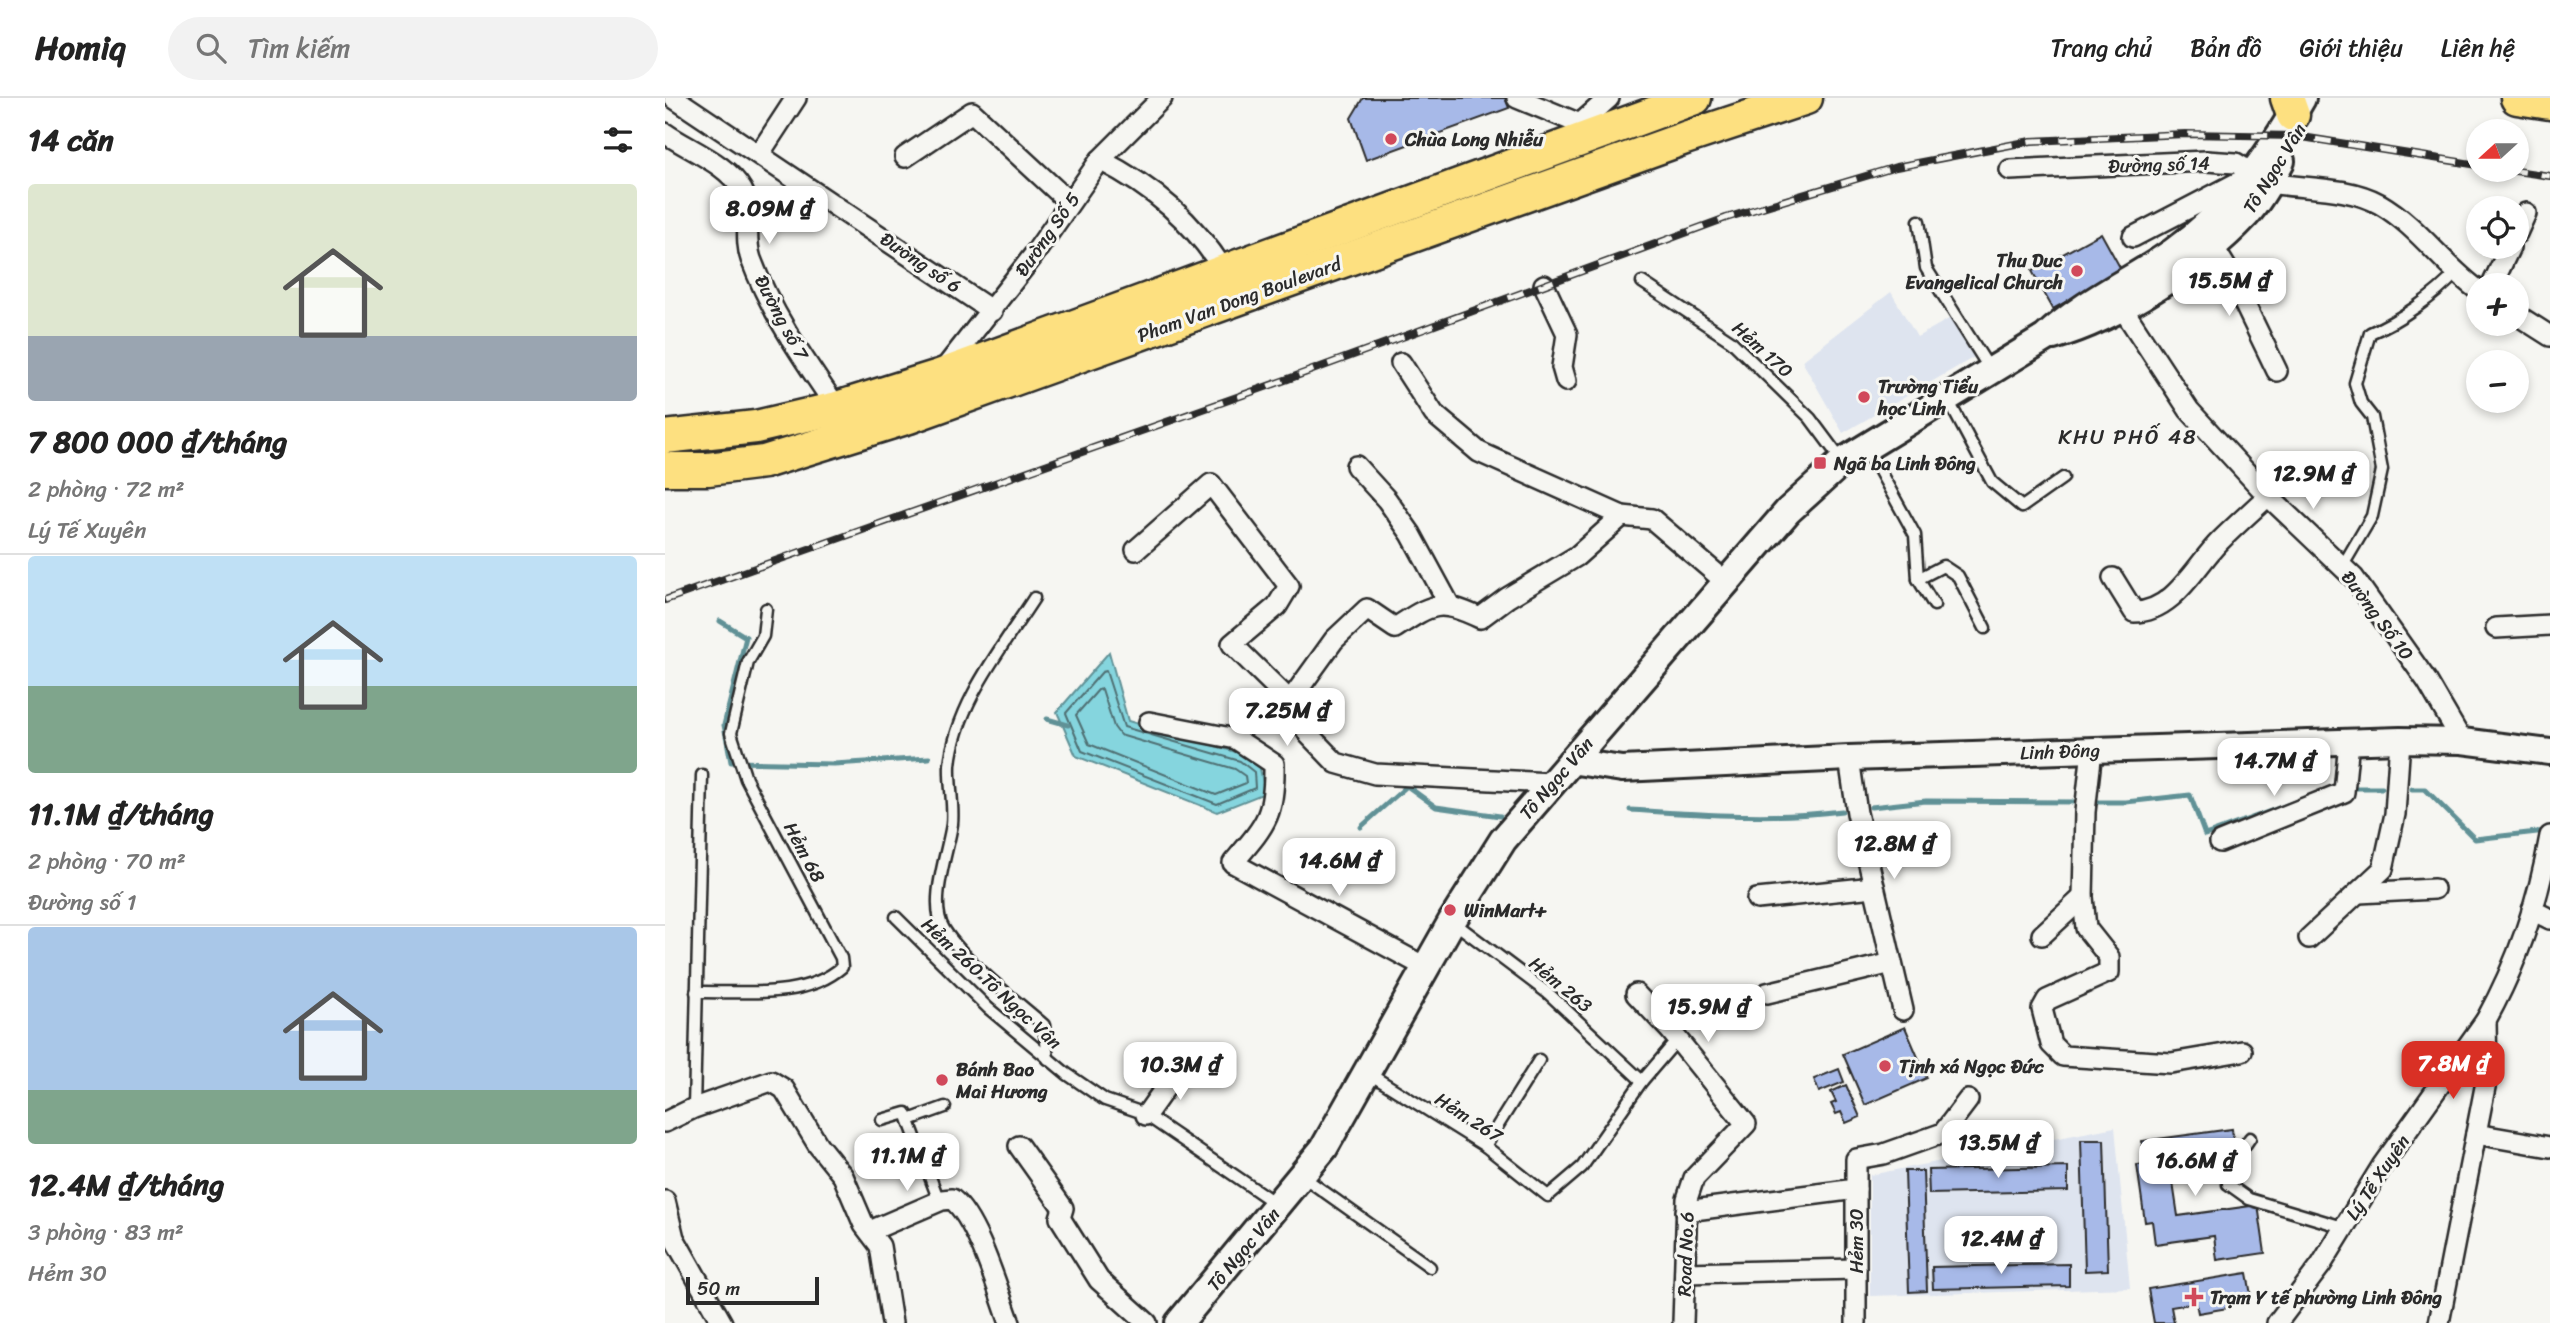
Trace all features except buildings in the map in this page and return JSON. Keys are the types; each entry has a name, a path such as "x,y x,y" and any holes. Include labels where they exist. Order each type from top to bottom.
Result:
{"highway":[{"name":"Pham Van Dong Boulevard","path":"665,438 756,427 837,408 939,376 1225,272 1591,129 1695,98"},
{"name":"Pham Van Dong Boulevard","path":"665,469 708,469 764,462 909,417 1685,138 1806,98"},
{"path":"2517,98 2550,103"}],"main road":[{"name":"Tô Ngọc Vân","path":"2045,338 2086,326 2121,306 2213,246 2248,214 2261,179 2300,102"},
{"name":"Tô Ngọc Vân","path":"1179,1323 1279,1206 1324,1148 1452,921 1503,840 1788,511 1842,462 2045,338 2069,315 2182,245 2261,179"}],"street":[{"path":"665,105 672,98"},
{"name":"Đường số 6","path":"672,98 760,153 992,311"},
{"path":"760,153 796,98"},
{"name":"Đường Số 5","path":"939,376 992,311 1100,160 1162,98"},
{"path":"1517,98 1591,129 1609,98"},
{"path":"905,157 972,112 1069,202"},
{"name":"Đường số 7","path":"665,133 729,173 742,190 747,203 745,230 750,257 771,303 837,408"},
{"path":"1100,160 1137,179 1175,208 1225,272"},
{"name":"Đường số 14","path":"2010,170 2206,161 2236,163 2261,179"},
{"path":"2261,179 2356,195 2380,204 2416,232 2466,280"},
{"name":"Đường số 14","path":"2133,237 2261,179"},
{"path":"2213,246 2230,274 2277,371"},
{"path":"1544,285 1567,334 1562,367 1566,381"},
{"name":"Đường Số 10","path":"2121,306 2189,410 2268,496 2354,578 2427,681 2462,741"},
{"path":"2529,323 2550,336"},
{"path":"1401,363 1434,414 1479,452 1622,516 1652,519 1726,582"},
{"path":"1356,466 1387,500 1411,534 1449,604 1480,618 1507,598 1577,556 1622,516"},
{"path":"1136,550 1211,484 1289,586 1277,606 1232,644 1290,701 1309,735 1336,763 1375,774 1551,783"},
{"path":"2113,578 2134,612 2147,612 2181,589 2218,543 2268,496"},
{"path":"1290,701 1334,640 1367,609 1395,628 1420,612 1449,604"},
{"path":"2496,628 2550,625"},
{"path":"1149,722 1236,739 1274,764 1275,801 1260,831 1233,863 1427,968"},
{"path":"2309,938 2383,869 2395,814 2400,740"},
{"name":"Linh Đông","path":"1570,761 1622,769 1849,758 2400,740 2462,741 2550,752"},
{"path":"2220,842 2344,786 2349,742"},
{"path":"2092,750 2085,812 2083,897 2086,928 2109,957 2109,972 2047,1000 2042,1009 2051,1044 2063,1056 2171,1063 2242,1051"},
{"path":"1849,758 1874,887 1903,1010"},
{"name":"Lý Tế Xuyên","path":"2277,1323 2321,1265 2343,1227 2486,1020 2500,995 2543,880 2549,839"},
{"path":"1757,899 1874,887"},
{"path":"2359,893 2434,889"},
{"path":"2042,935 2083,897"},
{"path":"2532,910 2550,919"},
{"path":"1767,993 1892,963"},
{"path":"1636,994 1678,1039"},
{"path":"2439,1323 2487,1077 2486,1020"},
{"name":"Road No.6","path":"1678,1039 1746,1124 1694,1178 1686,1211 1683,1323"},
{"path":"1146,1115 1180,1067"},
{"path":"665,1122 694,1108 771,1081 784,1089 818,1145 843,1176 864,1225 880,1246 892,1323"},
{"name":"Hẻm 30","path":"1856,1323 1856,1159 1884,1154 1943,1133 1968,1100"},
{"path":"2476,1134 2550,1147"},
{"path":"1019,1146 1063,1208 1060,1218 1099,1280 1147,1323"},
{"path":"1686,1211 1856,1189"},
{"path":"870,1231 939,1201 952,1199 960,1205 985,1255 1010,1323"},
{"path":"665,1201 674,1238 719,1322"},
{"path":"1685,1273 1856,1269"}],"lane":[{"path":"1919,220 1926,268 1991,371"},
{"path":"2342,567 2372,516 2382,470 2372,417 2361,403 2355,383 2364,346 2370,333 2384,329 2404,312 2440,291 2457,272"},
{"name":"Hẻm 170","path":"1642,282 1731,341 1810,418 1842,462"},
{"path":"1947,398 1992,482 2022,507 2063,478"},
{"path":"1867,447 1915,535 1918,579 1934,605"},
{"path":"1918,579 1943,566 1958,576 1985,628"},
{"path":"1034,598 978,685 961,724 950,764 952,822 941,867 939,910 943,928 951,937 1004,991 1044,1026 1048,1059"},
{"name":"Hẻm 68","path":"697,992 793,989 831,976 842,967 841,958 744,774 731,733 748,662 763,636 766,609"},
{"path":"694,1108 702,775"},
{"name":"Hẻm 260 Tô Ngọc Vân","path":"896,916 988,1008 1048,1059 1105,1101 1146,1115 1279,1206"},
{"name":"Hẻm 263","path":"1452,921 1549,994 1642,1081"},
{"path":"1642,1081 1678,1039"},
{"path":"1485,1146 1539,1060"},
{"name":"Hẻm 267","path":"1368,1073 1485,1146 1548,1196 1582,1167 1642,1081"},
{"path":"909,1120 945,1107"},
{"path":"883,1120 906,1113 939,1201"},
{"path":"2251,1138 2230,1167 2228,1184 2249,1199 2343,1227"},
{"path":"1302,1176 1430,1267"}],"shaded area":[{"name":"Trường Tiểu học Linh","path":"1891,292 1917,337 1961,312 1983,352 1843,433 1802,361"},
{"path":"2115,1127 2130,1288 1870,1296 1870,1175"}],"water":[{"path":"1109,652 1128,721 1243,754 1260,768 1265,793 1217,812 1076,756 1057,712"}],"waterway":[{"path":"720,621 746,637 724,725 731,762 834,764 929,758"},
{"path":"1047,719 1068,725"},
{"path":"1361,827 1407,786 1436,807 1500,816"},
{"path":"2348,788 2382,788"},
{"path":"2412,789 2425,789 2475,839 2546,831"},
{"path":"2091,802 2126,802 2190,795 2205,835 2295,802"},
{"path":"1871,807 1926,801 2081,802"},
{"path":"1630,810 1763,816 1842,811"}],"railway":[{"path":"665,600 1288,379 1726,218 1896,167 2031,141 2185,134 2296,136 2466,163"},
{"path":"2529,173 2550,176"}],"place":[{"name":"Chùa Long Nhiễu","path":"1391,139"},
{"name":"Thu Duc Evangelical Church","path":"2077,271"},
{"name":"Trường Tiểu học Linh","path":"1864,397"},
{"name":"Ngã ba Linh Đông","path":"1820,463"},
{"name":"WinMart+","path":"1450,910"},
{"name":"Tịnh xá Ngọc Đức","path":"1885,1066"},
{"name":"Bánh Bao Mai Hương","path":"942,1080"},
{"name":"Trạm Y tế phường Linh Đông","path":"2194,1297"}],"district":[{"name":"KHU PHỐ 48","path":"2128,437"}]}
